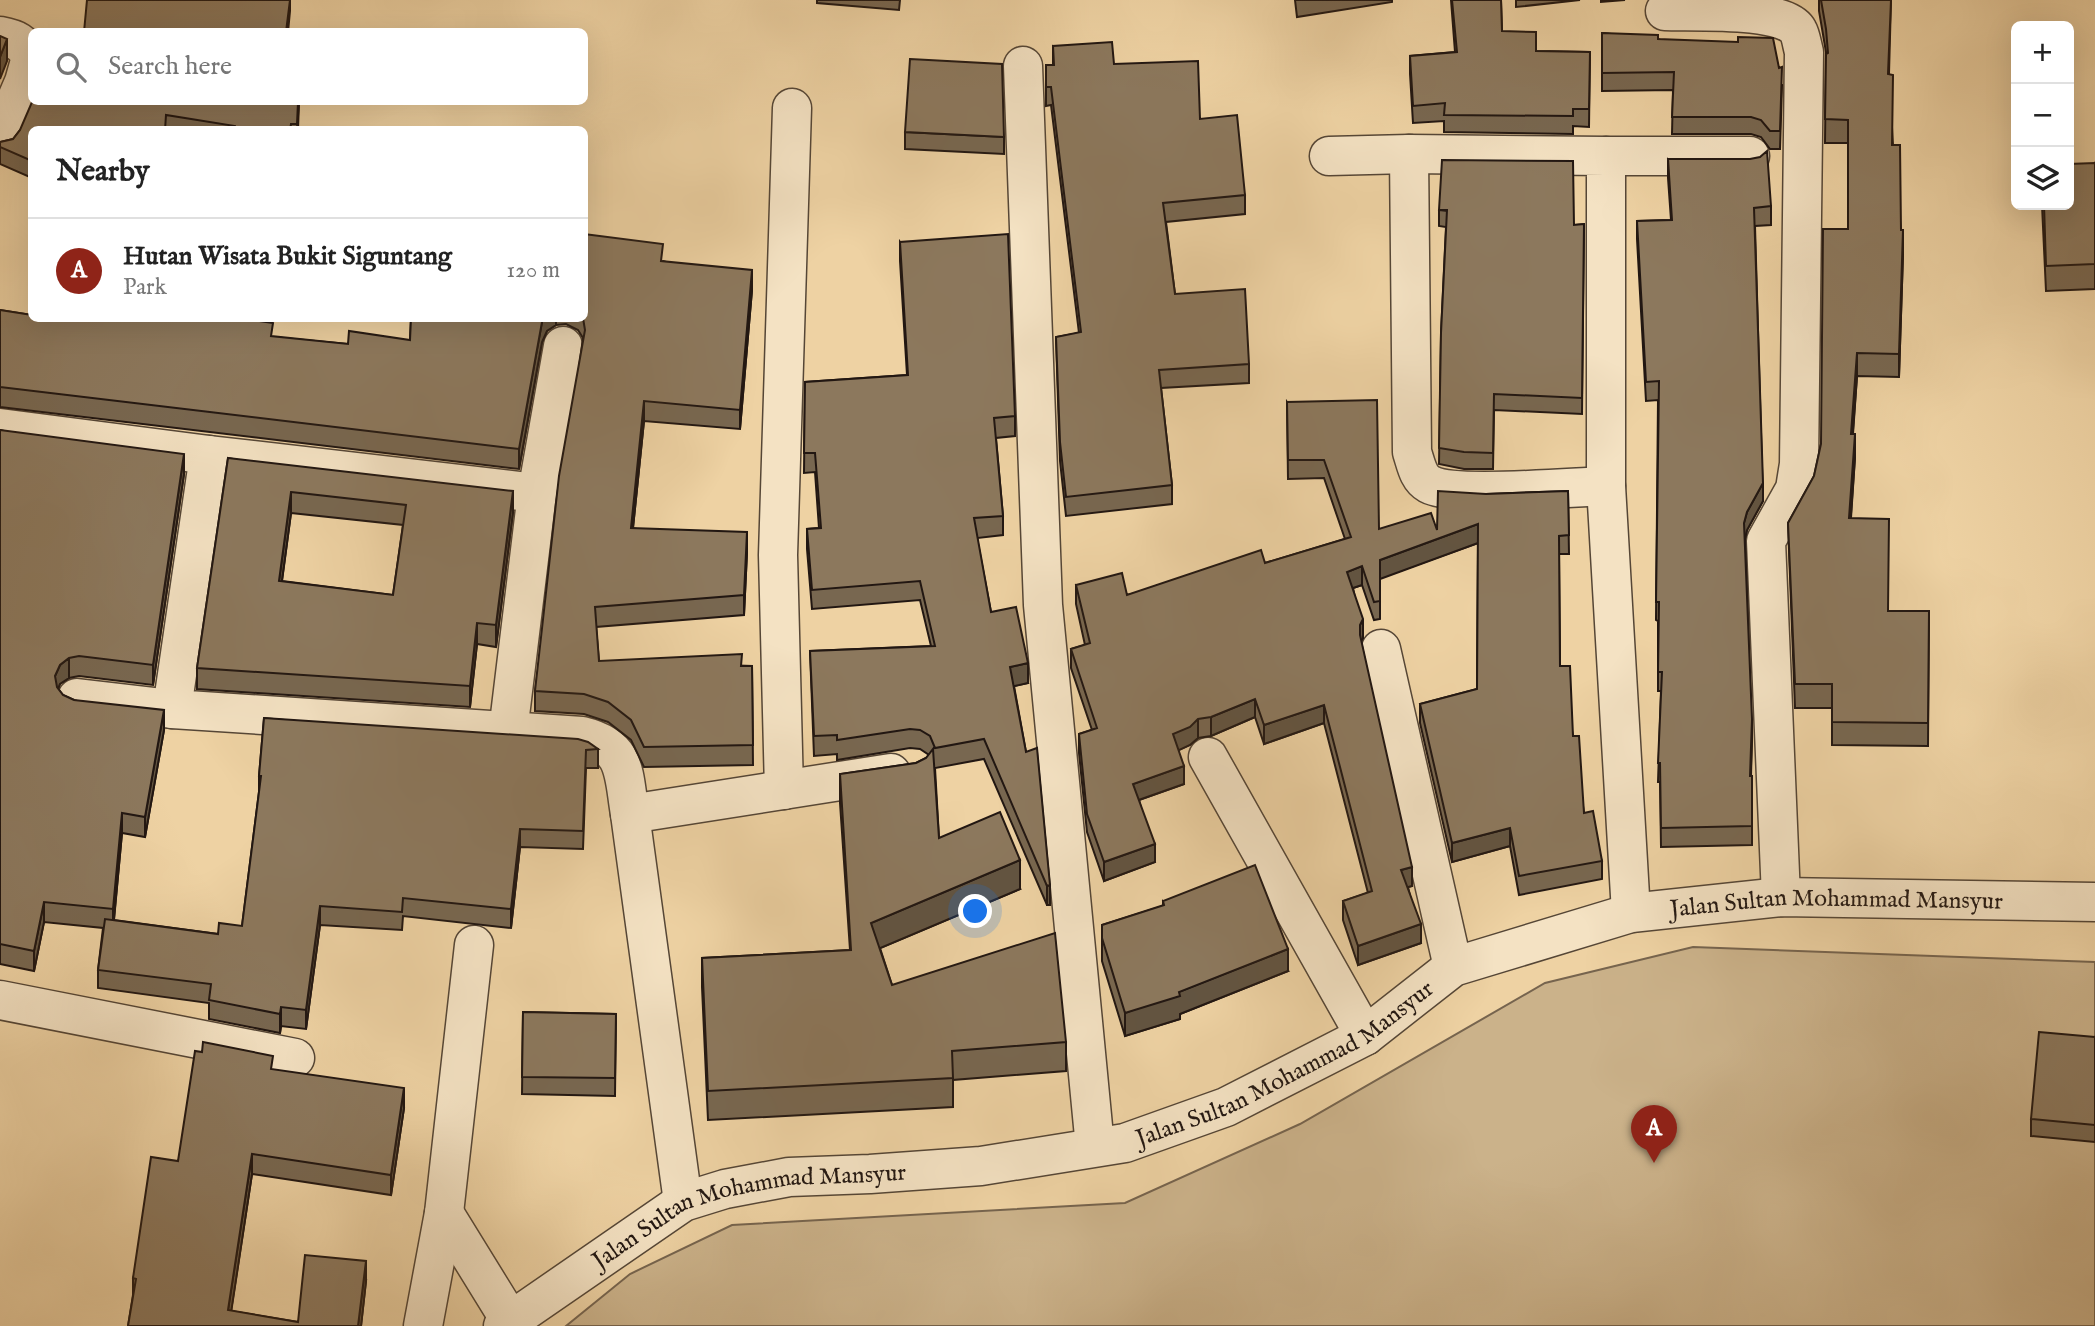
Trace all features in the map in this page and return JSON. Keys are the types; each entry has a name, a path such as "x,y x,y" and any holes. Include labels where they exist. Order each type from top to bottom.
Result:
{"street":[{"path":"1665,11 1768,14 1785,18 1798,29 1804,52 1799,464 1795,489 1766,541 1781,897"},
{"path":"0,36 17,39 28,51"},
{"path":"1023,66 1043,604 1095,1147"},
{"path":"0,138 28,68"},
{"path":"784,790 778,555 792,108"},
{"path":"1409,154 1412,452 1418,471 1426,483 1437,488 1474,491 1606,486"},
{"path":"1329,156 1750,156"},
{"path":"1606,156 1606,486 1631,913"},
{"path":"508,732 537,493 563,346"},
{"path":"0,428 537,493"},
{"path":"173,709 209,455"},
{"path":"1381,649 1453,967"},
{"path":"77,698 173,709 582,736 599,740 615,750 621,765 630,814 683,1202"},
{"path":"1208,757 1365,1036"},
{"path":"630,814 913,770"},
{"name":"Jalan Sultan Mohammad Mansyur","path":"506,1323 683,1202 725,1189 789,1177 981,1166 1125,1143 1226,1107 1365,1036 1453,967 1631,913 1781,897 2095,902"},
{"path":"423,1326 444,1213 474,945"},
{"path":"0,1000 295,1058"},
{"path":"444,1213 506,1323"}],"shaded area":[{"path":"1693,947 2095,962 2095,1326 566,1326 630,1274 732,1225 1125,1203 1300,1124 1545,983"}],"building":[{"path":"87,0 290,0 286,28 84,28"},
{"path":"1452,0 1501,0 1502,31 1536,32 1536,51 1590,52 1589,109 1573,109 1573,116 1444,115 1445,103 1413,106 1410,56 1457,52"},
{"path":"1821,0 1891,0 1888,74 1893,75 1892,145 1900,145 1903,230 1899,354 1857,353 1849,518 1889,519 1888,611 1929,611 1928,723 1832,722 1832,684 1795,684 1788,523 1814,476 1821,444 1823,229 1848,229 1848,120 1825,119 1828,53"},
{"path":"1602,33 1658,35 1658,39 1738,42 1738,37 1773,38 1779,68 1782,67 1780,131 1770,131 1761,120 1751,117 1672,117 1674,72 1602,73"},
{"path":"0,36 7,39 0,57"},
{"path":"1112,42 1114,64 1198,61 1200,119 1237,115 1245,195 1163,203 1175,294 1245,289 1249,364 1159,370 1172,485 1066,497 1060,442 1056,337 1081,332 1051,87 1046,87 1046,65 1054,65 1053,46"},
{"path":"910,59 1002,64 1004,137 905,132"},
{"path":"31,105 298,105 297,124 291,126 235,126 166,115 165,126 28,126 28,159 0,147 0,142 13,139"},
{"path":"1767,151 1771,206 1754,208 1763,483 1744,523 1752,719 1752,826 1661,828 1658,763 1662,672 1658,672 1659,602 1656,602 1659,381 1646,382 1637,221 1672,220 1668,159 1750,159 1760,157"},
{"path":"1442,160 1573,161 1574,225 1584,224 1582,398 1494,394 1493,453 1439,448 1447,210 1439,210"},
{"path":"2095,163 2095,264 2046,266 2044,210 2074,210 2074,164"},
{"path":"1008,234 1015,416 994,418 1003,516 974,518 991,612 1016,607 1028,663 1010,667 1026,752 1037,748 1050,885 1047,886 984,739 935,748 930,736 920,730 910,729 837,740 837,735 814,736 810,651 935,646 920,581 812,590 807,529 821,528 815,453 804,453 805,382 908,375 900,242"},
{"path":"588,235 663,244 661,261 752,270 740,410 644,401 631,528 747,532 744,595 595,607 599,661 742,654 741,666 752,666 753,745 644,747 631,720 608,702 584,694 535,691 559,476 585,330 584,322 588,322"},
{"path":"0,310 28,314 28,322 266,322 273,323 271,336 348,344 349,331 410,340 411,322 542,322 519,449 0,387"},
{"path":"1377,400 1379,529 1431,513 1437,530 1438,491 1486,494 1568,491 1569,535 1559,536 1560,666 1570,666 1573,736 1579,736 1584,813 1593,811 1602,861 1519,876 1510,828 1452,843 1420,704 1477,689 1478,524 1380,560 1380,601 1374,602 1362,566 1347,572 1363,619 1360,635 1412,867 1401,870 1421,924 1358,946 1343,901 1372,891 1324,705 1264,725 1255,699 1211,717 1198,719 1190,727 1173,734 1184,766 1133,784 1155,844 1104,862 1087,814 1079,734 1097,728 1071,649 1090,643 1076,585 1122,573 1127,595 1261,550 1265,563 1351,537 1324,460 1288,460 1287,402"},
{"path":"0,430 184,454 153,665 79,656 69,658 60,665 55,676 57,687 63,695 74,700 164,710 145,817 122,813 113,909 44,902 34,951 0,944"},
{"path":"228,458 513,491 496,625 477,623 470,686 197,668","holes":["291,492 406,505 393,595 279,581"]},
{"path":"264,718 578,739 588,742 598,749 586,750 583,831 520,829 511,909 403,898 402,912 320,906 306,1010 281,1007 280,1014 209,1000 211,984 98,970 105,919 218,934 219,923 242,926 261,776"},
{"path":"933,749 939,838 1000,812 1020,860 871,923 892,985 1055,933 1066,1042 952,1051 953,1078 708,1091 702,958 851,950 840,774 916,763 926,758"},
{"path":"1255,865 1288,949 1179,992 1180,996 1125,1013 1102,938 1102,925 1164,905 1163,901"},
{"path":"523,1012 616,1014 615,1078 522,1077"},
{"path":"2039,1032 2095,1037 2095,1125 2031,1119"},
{"path":"203,1042 273,1056 271,1069 404,1088 391,1175 252,1154 228,1310 298,1322 305,1255 366,1261 358,1326 128,1326 151,1157 178,1161 195,1051 202,1052"}],"place":[{"name":"Hutan Wisata Bukit Siguntang","path":"1654,1163"}]}
